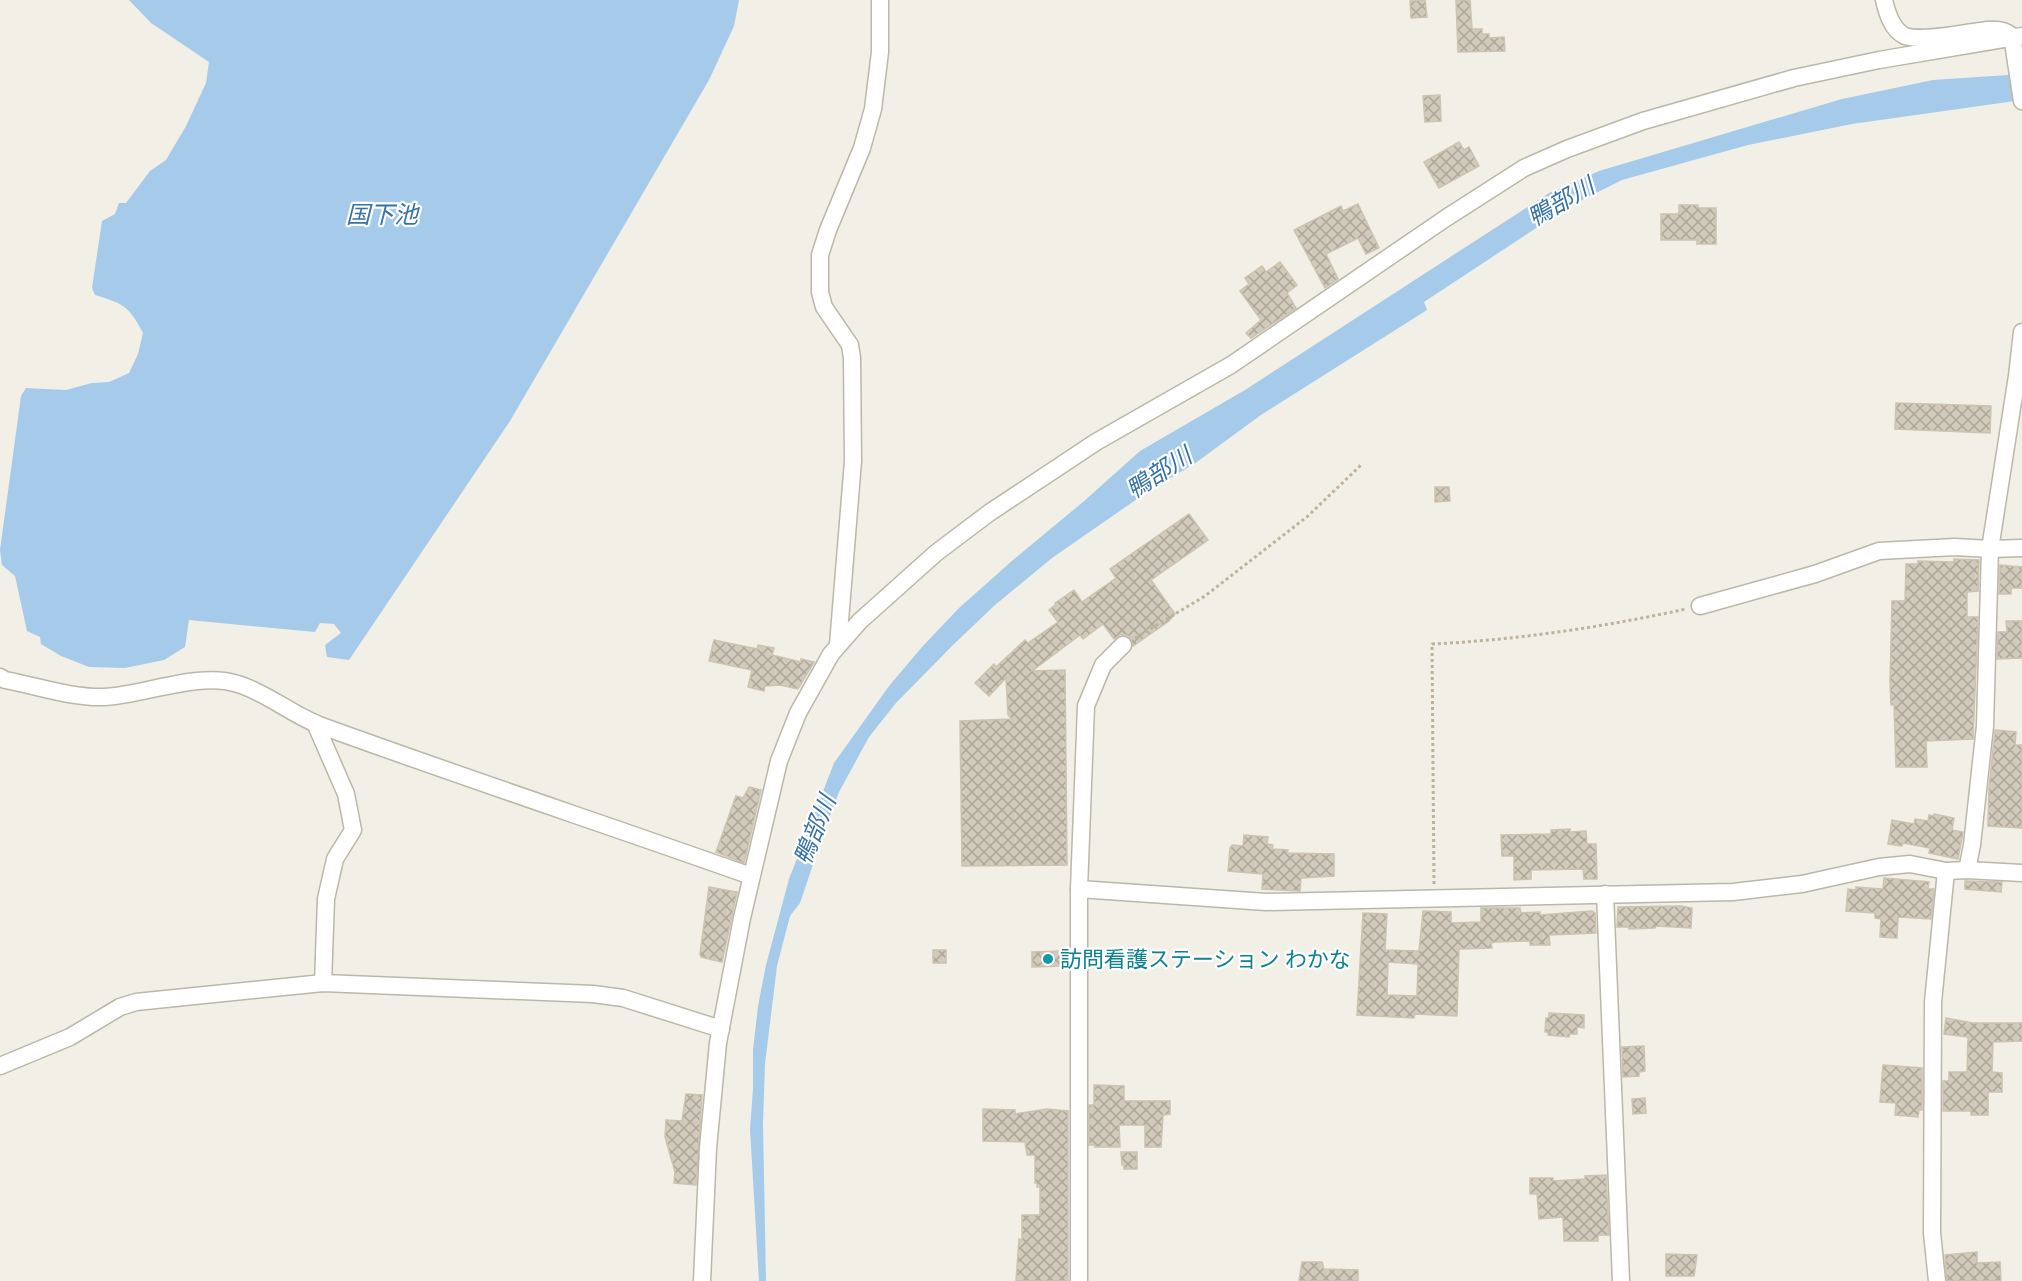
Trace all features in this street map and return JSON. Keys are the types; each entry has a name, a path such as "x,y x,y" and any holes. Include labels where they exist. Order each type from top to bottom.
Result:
{"street":[{"path":"838,645 853,461 852,358 850,345 824,307 820,292 820,255 862,148 873,109 880,52 880,0"},
{"path":"1884,0 1893,25 1905,36 1930,38 1990,30 2007,31 2016,40 2022,101"},
{"path":"702,1281 708,1148 720,1029 751,876 779,761 798,713 831,654 860,621 936,553 989,513 1096,442 1231,365 1524,168 1567,149 1643,122 1794,78 2016,40"},
{"path":"1967,870 1972,845 1985,726 1990,549 2022,332"},
{"path":"1700,606 1815,574 1879,551 1955,547 2022,548"},
{"path":"1079,1281 1079,889 1086,706 1103,665 1123,645"},
{"path":"0,677 67,693 101,697 129,695 199,681 217,680 238,684 315,723 751,876"},
{"path":"315,723 346,794 353,830 335,859 326,899 323,983"},
{"path":"1079,889 1266,902 1733,892 1802,884 1879,867 1910,864 1946,871 2022,873"},
{"path":"1937,1281 1932,1233 1933,1002 1946,871"},
{"path":"1605,894 1622,1281"},
{"path":"0,1066 70,1037 120,1007 136,1002 323,983 594,994 623,998 720,1029"}],"path":[{"path":"1123,645 1205,596 1308,516 1361,465"},
{"path":"1434,898 1432,644 1462,643 1621,623 1700,606"}],"water":[{"name":"国下池","path":"129,0 739,0 734,26 709,80 510,421 349,660 327,657 325,645 341,633 334,624 320,623 315,632 189,620 185,647 164,660 125,668 89,667 61,656 41,644 40,637 27,631 15,576 2,565 0,550 21,396 26,388 66,390 92,383 109,382 129,373 138,354 143,333 125,307 95,295 92,288 102,221 115,214 119,203 126,203 150,171 166,160 186,126 206,83 209,62 151,23"},
{"name":"鴨部川","path":"2022,74 2022,100 1852,124 1748,145 1622,180 1568,207 1424,302 1427,310 1261,415 1194,464 1150,490 1052,558 995,605 953,645 896,703 869,737 839,792 800,903 790,916 777,966 765,1064 763,1123 766,1281 759,1281 750,1129 753,1050 766,965 789,879 834,763 889,686 959,608 1140,451 1245,390 1549,193 1599,171 1842,99 1933,80"}],"building":[{"path":"1425,0 1427,17 1411,18 1410,1"},
{"path":"1456,0 1470,0 1472,29 1482,29 1482,34 1489,34 1489,38 1504,37 1505,51 1458,52"},
{"path":"1440,95 1441,121 1425,122 1423,96"},
{"path":"1459,142 1464,150 1469,147 1479,166 1439,188 1424,162"},
{"path":"1358,204 1379,248 1366,254 1358,238 1326,254 1338,279 1325,288 1294,230 1341,206 1343,211"},
{"path":"1679,205 1716,208 1716,244 1697,244 1697,240 1661,240 1661,214 1679,214"},
{"path":"1280,262 1297,285 1287,293 1296,308 1251,338 1246,333 1261,320 1240,291 1249,284 1245,278 1262,266 1266,272"},
{"path":"1896,403 1991,406 1990,433 1895,429"},
{"path":"1435,487 1449,487 1450,501 1435,502"},
{"path":"1189,514 1208,540 1151,580 1175,614 1169,621 1133,646 1131,638 1126,635 1120,635 1114,639 1103,624 1083,639 1080,635 1032,671 1065,670 1067,865 962,866 960,721 1012,719 1008,715 1006,678 989,696 975,683 994,664 996,667 1025,640 1028,643 1058,622 1049,610 1055,603 1074,590 1082,602 1116,578 1110,569"},
{"path":"1954,559 1979,560 1978,591 1967,592 1967,617 1978,617 1973,739 1926,741 1927,767 1896,767 1894,705 1891,705 1890,682 1892,601 1905,601 1906,564 1918,564 1918,561 1954,562"},
{"path":"2000,565 2022,567 2022,588 2011,588 2011,594 1999,594"},
{"path":"2006,621 2022,621 2022,658 1997,659 1998,632 2007,632"},
{"path":"714,640 757,649 758,645 774,648 772,655 801,662 801,659 814,662 798,689 780,685 765,686 764,691 748,687 752,670 709,661"},
{"path":"1995,730 2016,732 2015,745 2022,745 2022,828 1988,826"},
{"path":"749,787 761,790 744,863 716,852 736,796 743,798"},
{"path":"1934,814 1954,818 1952,830 1963,832 1958,859 1929,853 1930,848 1903,843 1902,846 1888,844 1892,820 1914,824 1915,819 1928,821 1929,815 1934,816"},
{"path":"1570,829 1570,832 1586,831 1587,844 1596,844 1597,879 1584,879 1583,869 1531,870 1531,879 1514,880 1514,856 1502,856 1501,835 1551,834 1551,830"},
{"path":"1244,835 1268,837 1267,844 1273,845 1272,849 1288,850 1287,853 1334,854 1334,876 1301,878 1300,891 1262,889 1263,874 1228,871 1230,848 1232,845 1243,846"},
{"path":"1884,878 1929,882 1928,889 1934,889 1931,919 1898,917 1897,938 1880,937 1881,919 1875,918 1875,913 1846,911 1848,889 1856,890 1856,887 1883,889"},
{"path":"1965,881 2002,882 2001,892 1965,889"},
{"path":"709,887 737,892 722,962 701,957 700,954"},
{"path":"1681,906 1692,908 1691,928 1656,926 1655,928 1629,929 1629,927 1617,927 1618,907"},
{"path":"1481,908 1520,908 1521,913 1540,912 1540,915 1592,911 1595,913 1596,933 1549,935 1550,945 1530,945 1530,941 1495,942 1491,943 1492,948 1459,949 1457,1016 1415,1014 1414,1018 1357,1015 1363,913 1387,914 1385,950 1419,951 1423,911 1451,912 1451,923 1481,922","holes":["1388,962 1418,964 1417,996 1387,995"]},
{"path":"933,950 946,950 946,963 933,963"},
{"name":"訪問看護ステーション わかな","path":"1064,951 1064,966 1032,967 1032,952"},
{"path":"1549,1013 1584,1015 1584,1028 1577,1027 1577,1034 1570,1034 1569,1037 1548,1035 1548,1032 1545,1032 1546,1018 1549,1018"},
{"path":"1946,1018 1973,1023 2022,1023 2022,1041 1993,1042 1992,1072 2002,1073 2002,1092 1988,1092 1988,1115 1971,1115 1971,1111 1943,1111 1943,1081 1949,1081 1949,1072 1967,1072 1968,1037 1944,1034"},
{"path":"1644,1046 1645,1071 1639,1072 1639,1076 1623,1077 1622,1047"},
{"path":"1883,1065 1922,1068 1922,1110 1919,1110 1918,1117 1895,1115 1896,1103 1880,1102"},
{"path":"1094,1085 1124,1086 1124,1101 1170,1101 1170,1114 1163,1115 1161,1147 1145,1147 1145,1125 1119,1125 1120,1147 1089,1145 1089,1105 1094,1105"},
{"path":"686,1094 702,1095 696,1185 674,1183 675,1172 665,1137 666,1120 682,1121"},
{"path":"1645,1098 1646,1113 1633,1114 1632,1099"},
{"path":"983,1109 1015,1110 1015,1114 1047,1109 1068,1111 1068,1281 1016,1281 1019,1239 1022,1240 1022,1215 1040,1215 1040,1187 1037,1187 1035,1183 1035,1155 1027,1155 1025,1142 983,1141"},
{"path":"1121,1152 1137,1152 1137,1169 1124,1169"},
{"path":"1606,1175 1609,1235 1598,1235 1598,1241 1564,1241 1563,1217 1539,1219 1537,1194 1530,1194 1530,1178 1553,1178 1553,1181"},
{"path":"1977,1252 1977,1263 2000,1262 2001,1281 1947,1281 1945,1255"},
{"path":"1666,1254 1697,1255 1694,1276 1666,1276"},
{"path":"1302,1262 1322,1262 1324,1269 1358,1270 1358,1281 1299,1281"}],"place":[{"name":"訪問看護ステーション わかな","path":"1048,959"}]}
